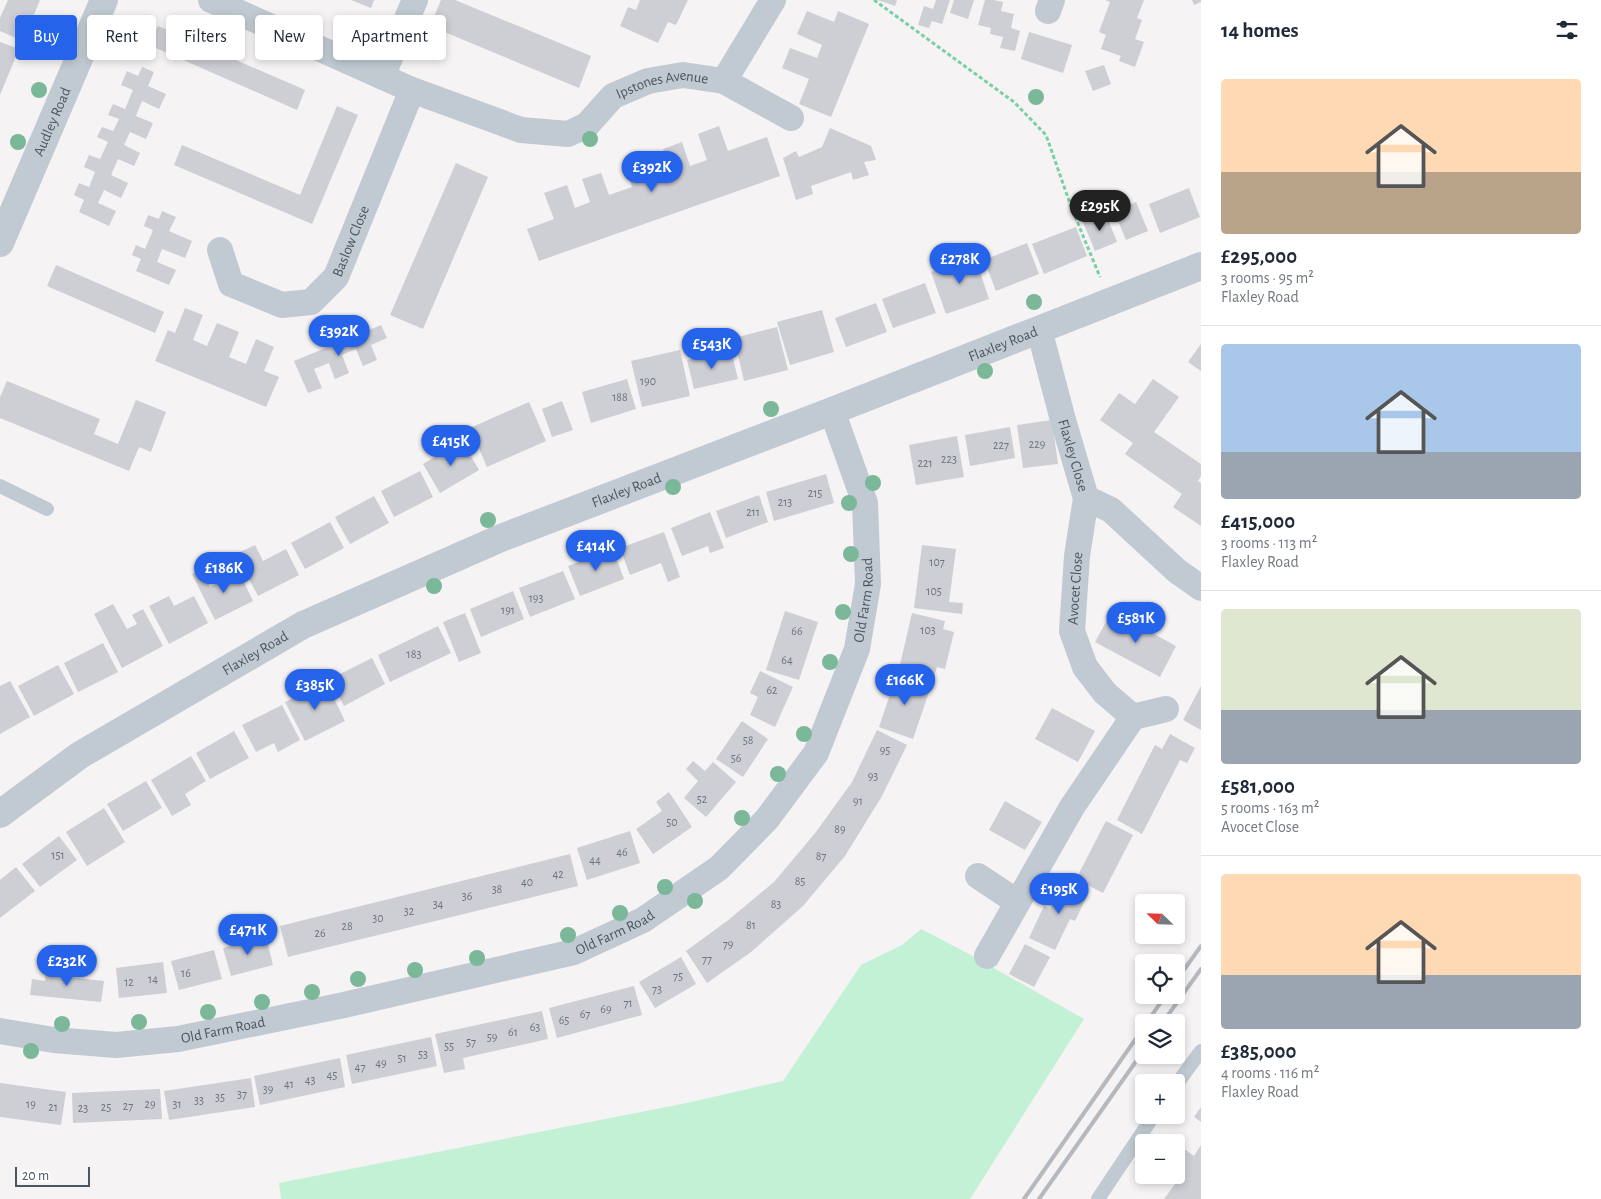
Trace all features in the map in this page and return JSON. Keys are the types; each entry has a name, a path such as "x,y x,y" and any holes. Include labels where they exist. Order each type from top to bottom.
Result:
{"street":[{"name":"Audley Road","path":"0,243 104,0"},
{"name":"Ipstones Avenue","path":"211,0 412,90 521,130 568,134 587,125 613,96 648,81 683,75 724,81 773,0"},
{"path":"382,76 415,0"},
{"path":"724,81 791,118"},
{"name":"Baslow Close","path":"220,250 231,284 282,305 311,302 336,277 412,90"},
{"name":"Flaxley Road","path":"0,814 80,755 303,625 501,538 832,411 1201,266"},
{"name":"Flaxley Close","path":"1039,330 1086,498 1111,510 1177,572 1201,588"},
{"name":"Old Farm Road","path":"0,1032 54,1040 116,1045 178,1039 344,1005 574,952 643,920 719,868 767,818 816,753 857,649 868,584 865,503 832,411"},
{"name":"Avocet Close","path":"1086,498 1077,556 1072,632 1086,667 1106,693 1133,716"},
{"path":"987,956 1072,807 1133,716 1166,709"},
{"path":"978,876 1017,902"}],"lane":[{"path":"0,486 47,508"},
{"path":"1184,1074 1201,1051"},
{"path":"1098,1199 1148,1124"}],"path":[{"path":"874,0 1014,102 1046,135 1072,209 1101,281"}],"green space":[{"path":"921,929 1084,1019 970,1199 281,1199 279,1183 687,1103 783,1081 861,965 902,945"}],"building":[{"path":"8,0 40,0 34,15 15,15 15,38 0,31 0,18"},
{"path":"351,0 374,0 371,8"},
{"path":"441,0 455,0 591,56 579,88 446,33 446,15 435,15"},
{"path":"640,0 688,0 676,25 668,22 658,43 620,26 628,7 636,10"},
{"path":"878,0 897,0 895,6"},
{"path":"936,0 950,0 942,24 932,21 929,28 918,25 924,6 933,9"},
{"path":"954,0 974,0 968,19 950,13"},
{"path":"985,0 1003,2 1001,11 1014,14 1011,28 1020,31 1015,51 1000,48 1003,37 990,34 991,28 978,25"},
{"path":"1105,0 1144,0 1137,18 1142,20 1135,39 1144,42 1135,67 1119,61 1121,56 1101,49 1106,35 1099,32 1110,2"},
{"path":"1192,0 1201,0 1201,2 1194,5"},
{"path":"807,11 834,22 838,11 869,24 831,117 799,104 809,79 782,68 790,48 817,58 822,45 797,34"},
{"path":"158,26 166,29 166,52 156,48 156,30"},
{"path":"1029,32 1072,45 1063,73 1021,59"},
{"path":"0,42 15,48 15,59 0,95"},
{"path":"183,60 236,60 305,90 297,110"},
{"path":"1104,65 1111,84 1093,91 1085,71"},
{"path":"142,67 154,72 148,86 166,94 159,109 142,101 136,116 153,123 146,139 130,132 124,145 140,153 134,166 118,159 111,175 128,183 121,198 104,190 98,203 116,211 109,226 79,212 84,200 74,195 79,183 89,187 95,172 84,167 89,155 100,159 108,142 97,137 102,127 113,131 119,119 108,115 113,104 125,109 133,90 121,85 127,71 138,76"},
{"path":"337,106 358,115 312,224 174,165 182,145 300,195"},
{"path":"719,126 728,151 767,137 780,176 539,261 527,229 554,219 544,193 567,185 575,208 590,202 582,179 601,173 609,195 632,187 624,163 647,155 655,178 672,172 663,149 682,142 690,166 707,160 698,134"},
{"path":"830,128 871,146 876,160 864,162 869,175 853,180 851,172 811,186 813,194 796,200 783,158 796,151 799,157 822,147"},
{"path":"456,163 488,177 423,329 390,315"},
{"path":"1189,188 1200,217 1160,233 1149,204"},
{"path":"1136,202 1148,231 1126,240 1114,211"},
{"path":"162,211 176,217 169,231 192,241 185,258 162,249 157,262 176,270 169,285 136,271 141,259 132,255 136,245 145,249 153,230 144,226 148,215 159,219"},
{"path":"1105,212 1117,242 1095,251 1083,222"},
{"path":"1076,227 1087,256 1044,274 1032,244"},
{"path":"1027,243 1039,274 996,291 984,260"},
{"path":"975,257 989,299 946,314 931,272"},
{"path":"56,265 164,312 155,333 47,286"},
{"path":"925,283 936,313 893,328 882,299"},
{"path":"876,303 887,332 846,347 835,318"},
{"path":"185,308 203,315 193,340 207,346 217,323 239,332 229,357 246,364 256,339 274,347 264,371 279,377 266,407 155,361 168,330 175,333"},
{"path":"822,310 834,352 790,365 777,322"},
{"path":"381,325 387,338 371,345 377,360 363,366 356,349 342,355 349,373 335,379 329,363 314,369 322,388 308,393 294,361"},
{"path":"777,327 788,370 744,381 734,338"},
{"path":"1201,344 1201,371 1188,362"},
{"path":"680,350 690,396 642,407 631,361"},
{"path":"731,350 738,379 694,389 687,360"},
{"path":"627,379 636,409 591,423 582,392"},
{"path":"1153,379 1179,397 1154,432 1201,464 1201,476 1198,481 1201,483 1201,526 1173,507 1182,494 1125,454 1133,443 1100,420 1119,393 1135,404"},
{"path":"7,381 100,419 94,434 118,444 136,400 166,412 151,452 139,447 129,471 0,418 0,397"},
{"path":"562,401 573,430 552,437 542,409"},
{"path":"529,402 546,441 487,467 470,428"},
{"path":"1052,420 1058,464 1023,468 1017,425"},
{"path":"1010,427 1015,458 970,466 965,435"},
{"path":"957,436 964,477 916,485 909,445"},
{"path":"462,441 479,470 440,493 423,464"},
{"path":"420,471 433,497 394,517 381,491"},
{"path":"826,474 834,503 774,521 766,492"},
{"path":"759,495 768,522 726,538 716,511"},
{"path":"374,496 389,523 350,544 335,517"},
{"path":"710,512 724,548 710,553 708,546 682,556 671,528"},
{"path":"330,522 344,548 305,569 291,543"},
{"path":"664,532 680,577 668,582 661,563 630,575 620,548"},
{"path":"255,545 263,561 286,549 299,575 258,596 236,554"},
{"path":"922,545 956,549 949,602 963,603 962,614 914,608"},
{"path":"613,549 624,579 580,596 568,566"},
{"path":"201,569 210,587 239,572 253,601 215,620 192,574"},
{"path":"563,571 575,599 530,617 519,588"},
{"path":"513,591 524,619 481,637 470,609"},
{"path":"169,596 174,606 194,596 208,623 169,644 149,606"},
{"path":"113,604 127,629 137,624 132,615 143,609 163,646 122,668 94,614"},
{"path":"785,611 818,622 799,680 766,670"},
{"path":"1112,611 1176,646 1160,677 1095,642"},
{"path":"465,613 481,653 459,662 443,622"},
{"path":"912,613 945,621 943,629 954,632 945,669 937,667 934,677 899,669"},
{"path":"438,626 451,653 390,682 378,655"},
{"path":"103,643 118,672 78,692 64,663"},
{"path":"372,658 385,684 344,706 330,679"},
{"path":"58,665 74,694 34,716 18,686"},
{"path":"760,671 793,687 775,727 750,715 758,697 750,693"},
{"path":"897,674 931,686 913,739 879,727"},
{"path":"10,681 30,717 0,734 0,686"},
{"path":"326,682 345,721 305,741 285,702"},
{"path":"1201,686 1201,730 1183,720"},
{"path":"282,705 300,740 278,752 274,743 256,752 242,725"},
{"path":"1052,708 1095,731 1078,762 1035,739"},
{"path":"742,721 768,739 743,777 716,759"},
{"path":"877,730 907,745 882,796 845,856 803,906 751,952 707,983 686,951 727,921 774,882 816,832 852,782"},
{"path":"234,731 249,758 210,779 196,753"},
{"path":"1170,734 1195,748 1187,763 1180,760 1142,834 1117,820 1155,745 1162,749"},
{"path":"191,756 206,781 185,794 191,805 172,816 151,780"},
{"path":"693,761 705,771 713,762 736,782 706,817 684,798 698,781 686,769"},
{"path":"146,781 162,808 123,831 107,804"},
{"path":"669,792 692,827 653,854 636,829 662,811 656,802"},
{"path":"1005,801 1042,822 1025,850 989,830"},
{"path":"104,808 125,842 87,866 66,832"},
{"path":"1106,821 1133,835 1103,893 1076,879"},
{"path":"630,831 640,863 587,880 577,848"},
{"path":"59,836 77,860 40,887 22,864"},
{"path":"570,854 578,886 288,957 280,926"},
{"path":"16,867 35,891 0,918 0,880"},
{"path":"1064,880 1089,892 1075,921 1070,919 1055,950 1029,938 1044,906 1050,909"},
{"path":"266,936 273,965 231,976 223,948"},
{"path":"1025,944 1050,957 1034,987 1009,974"},
{"path":"214,950 222,979 179,990 171,961"},
{"path":"681,957 696,984 655,1008 639,982"},
{"path":"163,962 167,993 119,998 116,968"},
{"path":"46,967 68,969 67,977 104,981 101,1002 30,995 32,979 45,981"},
{"path":"634,986 642,1015 557,1038 549,1008"},
{"path":"542,1011 548,1039 463,1058 465,1069 444,1073 435,1034"},
{"path":"431,1037 437,1066 352,1084 346,1055"},
{"path":"340,1058 345,1087 260,1105 254,1076"},
{"path":"251,1078 255,1107 169,1120 164,1091"},
{"path":"0,1083 66,1092 61,1125 0,1117"},
{"path":"160,1089 162,1119 73,1123 72,1093"},
{"path":"1201,1107 1201,1122 1194,1117"},
{"path":"1201,1145 1201,1199 1164,1199 1175,1184 1185,1184 1185,1150 1194,1156"}],"railway":[{"path":"1185,968 1201,946"},
{"path":"1169,1014 1201,969"},
{"path":"1153,1014 1160,1004"},
{"path":"1024,1199 1135,1040"},
{"path":"1039,1199 1135,1063"}]}
